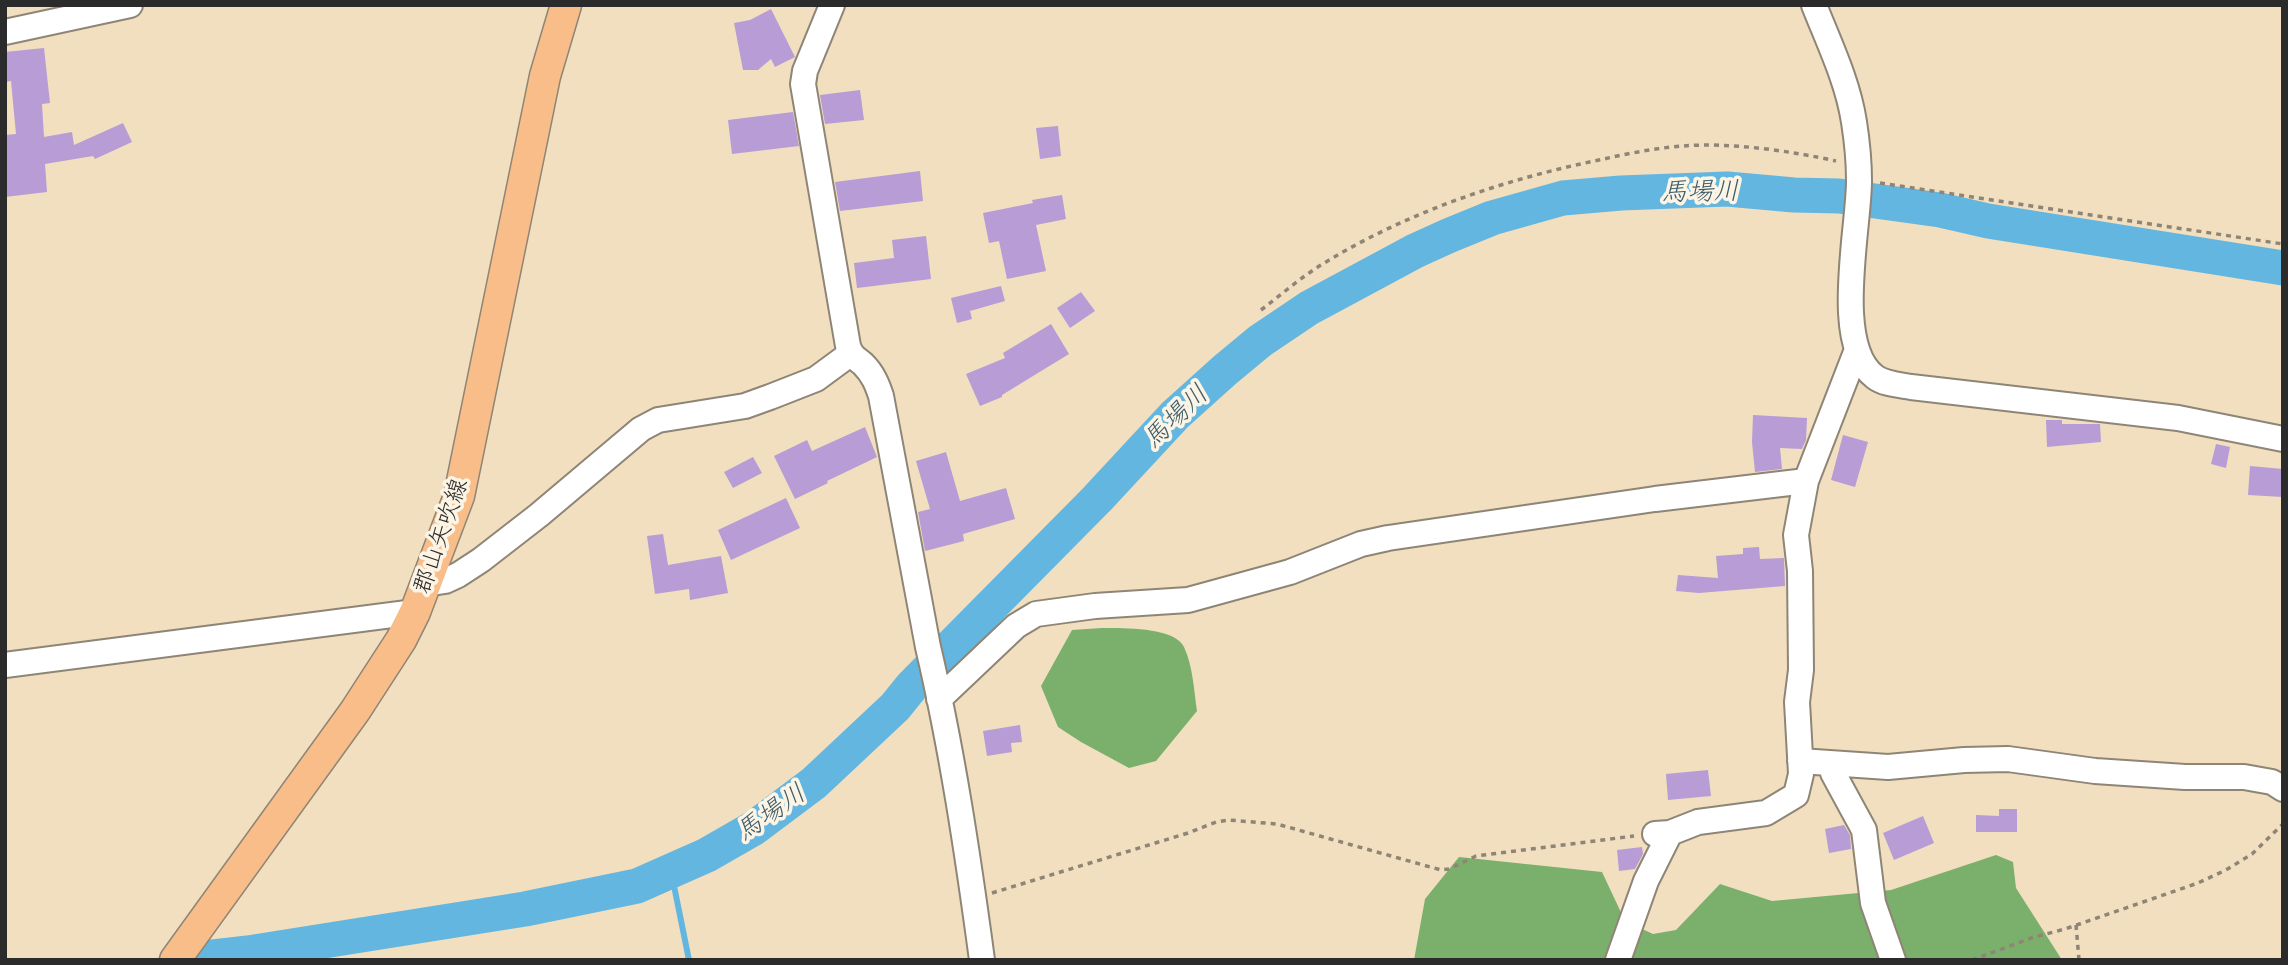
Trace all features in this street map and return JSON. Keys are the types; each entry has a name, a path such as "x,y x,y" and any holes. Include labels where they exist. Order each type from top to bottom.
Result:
{"main road":[{"name":"郡山矢吹線","path":"175,960 355,711 401,640 415,612 460,496 545,76 566,5"}],"street":[{"path":"5,32 130,5"},
{"path":"832,5 805,71 803,84 850,354 863,364 874,378 881,396 938,693 982,960"},
{"path":"1814,5 1851,105 1854,122 1858,175 1852,327 1856,352 1877,379 2178,418 2283,439"},
{"path":"1618,960 1663,833 1698,822 1766,813 1796,795 1801,774 1797,702 1801,670 1800,571 1796,535 1806,481 1856,352"},
{"path":"425,584 445,581 481,560 641,429 658,420 745,406 816,379 850,354"},
{"path":"938,693 1016,626 1036,614 1095,606 1188,600 1290,572 1361,544 1412,534 1655,499 1806,481"},
{"path":"5,665 415,612"},
{"path":"1800,761 1888,767 2008,759 2095,771 2185,777 2244,777 2272,782 2283,789"},
{"path":"1831,764 1833,773 1864,830 1873,903 1893,960"}],"path":[{"path":"1261,310 1318,266 1380,231 1467,196 1570,166 1684,145 1759,148 1831,160 1879,183 2283,244"},
{"path":"974,900 1229,820 1277,824 1441,870 1450,869 1476,856 1663,833"},
{"path":"1972,960 2031,937 2076,925 2198,883 2252,854 2283,824"},
{"path":"2076,925 2079,960"}],"green space":[{"path":"1102,628 1159,632 1179,640 1187,654 1197,711 1156,761 1129,768 1058,727 1041,686 1072,630"},
{"path":"1996,855 2013,862 2016,888 2062,960 1414,960 1425,899 1459,857 1602,872 1625,921 1653,934 1676,930 1720,884 1772,901 1891,890"}],"building":[{"path":"771,9 795,57 775,67 771,59 758,70 743,70 734,23 750,20"},
{"path":"44,48 50,103 42,104 44,137 72,132 74,145 123,123 132,142 95,159 93,156 45,164 47,192 5,197 5,135 16,134 11,81 5,82 5,52"},
{"path":"860,90 864,120 825,124 820,95"},
{"path":"793,112 799,146 732,154 728,120"},
{"path":"1058,126 1061,156 1040,159 1036,128"},
{"path":"920,171 923,201 840,211 835,182"},
{"path":"1062,195 1066,219 1036,225 1046,271 1007,279 999,241 989,243 983,213"},
{"path":"926,236 931,279 857,288 854,263 894,258 892,240"},
{"path":"1001,286 1005,301 970,311 972,319 957,323 951,298"},
{"path":"1081,292 1095,311 1070,328 1057,308"},
{"path":"1051,324 1069,354 1002,397 980,406 966,374 1005,358 1003,353"},
{"path":"1753,415 1807,418 1806,440 1802,449 1780,448 1782,469 1755,472"},
{"path":"2046,420 2062,420 2062,424 2100,424 2101,442 2047,447"},
{"path":"865,427 877,457 795,499 774,456 807,440 812,451"},
{"path":"1843,435 1868,442 1855,487 1831,480"},
{"path":"2216,444 2230,447 2226,468 2211,464"},
{"path":"946,452 960,501 1006,488 1015,519 963,534 964,541 925,551 918,512 930,509 916,461"},
{"path":"753,457 762,473 733,488 724,472"},
{"path":"2250,466 2283,469 2283,497 2248,495"},
{"path":"786,498 800,528 731,560 718,530"},
{"path":"663,534 668,565 721,556 728,593 690,600 689,589 655,594 647,536"},
{"path":"1759,547 1760,559 1784,558 1785,586 1699,593 1676,591 1678,575 1718,578 1716,556 1743,554 1743,548"},
{"path":"1020,725 1022,742 1011,743 1012,752 987,756 983,731"},
{"path":"1708,770 1711,796 1668,800 1666,774"},
{"path":"1999,809 2017,809 2017,832 1976,832 1976,815 1999,816"},
{"path":"1923,816 1934,843 1894,860 1883,833"},
{"path":"1844,825 1850,835 1851,849 1829,853 1825,829"},
{"path":"1642,847 1643,854 1635,869 1619,871 1617,850"}],"waterway":[{"name":"馬場川","path":"187,960 248,953 525,909 637,886 707,855 754,828 814,783 895,707 912,686 1097,499 1175,415 1260,341 1309,308 1415,251 1492,218 1563,198 1621,193 1727,189 1839,196 1940,210 1988,221 2283,268"},
{"path":"671,871 689,960"}]}
